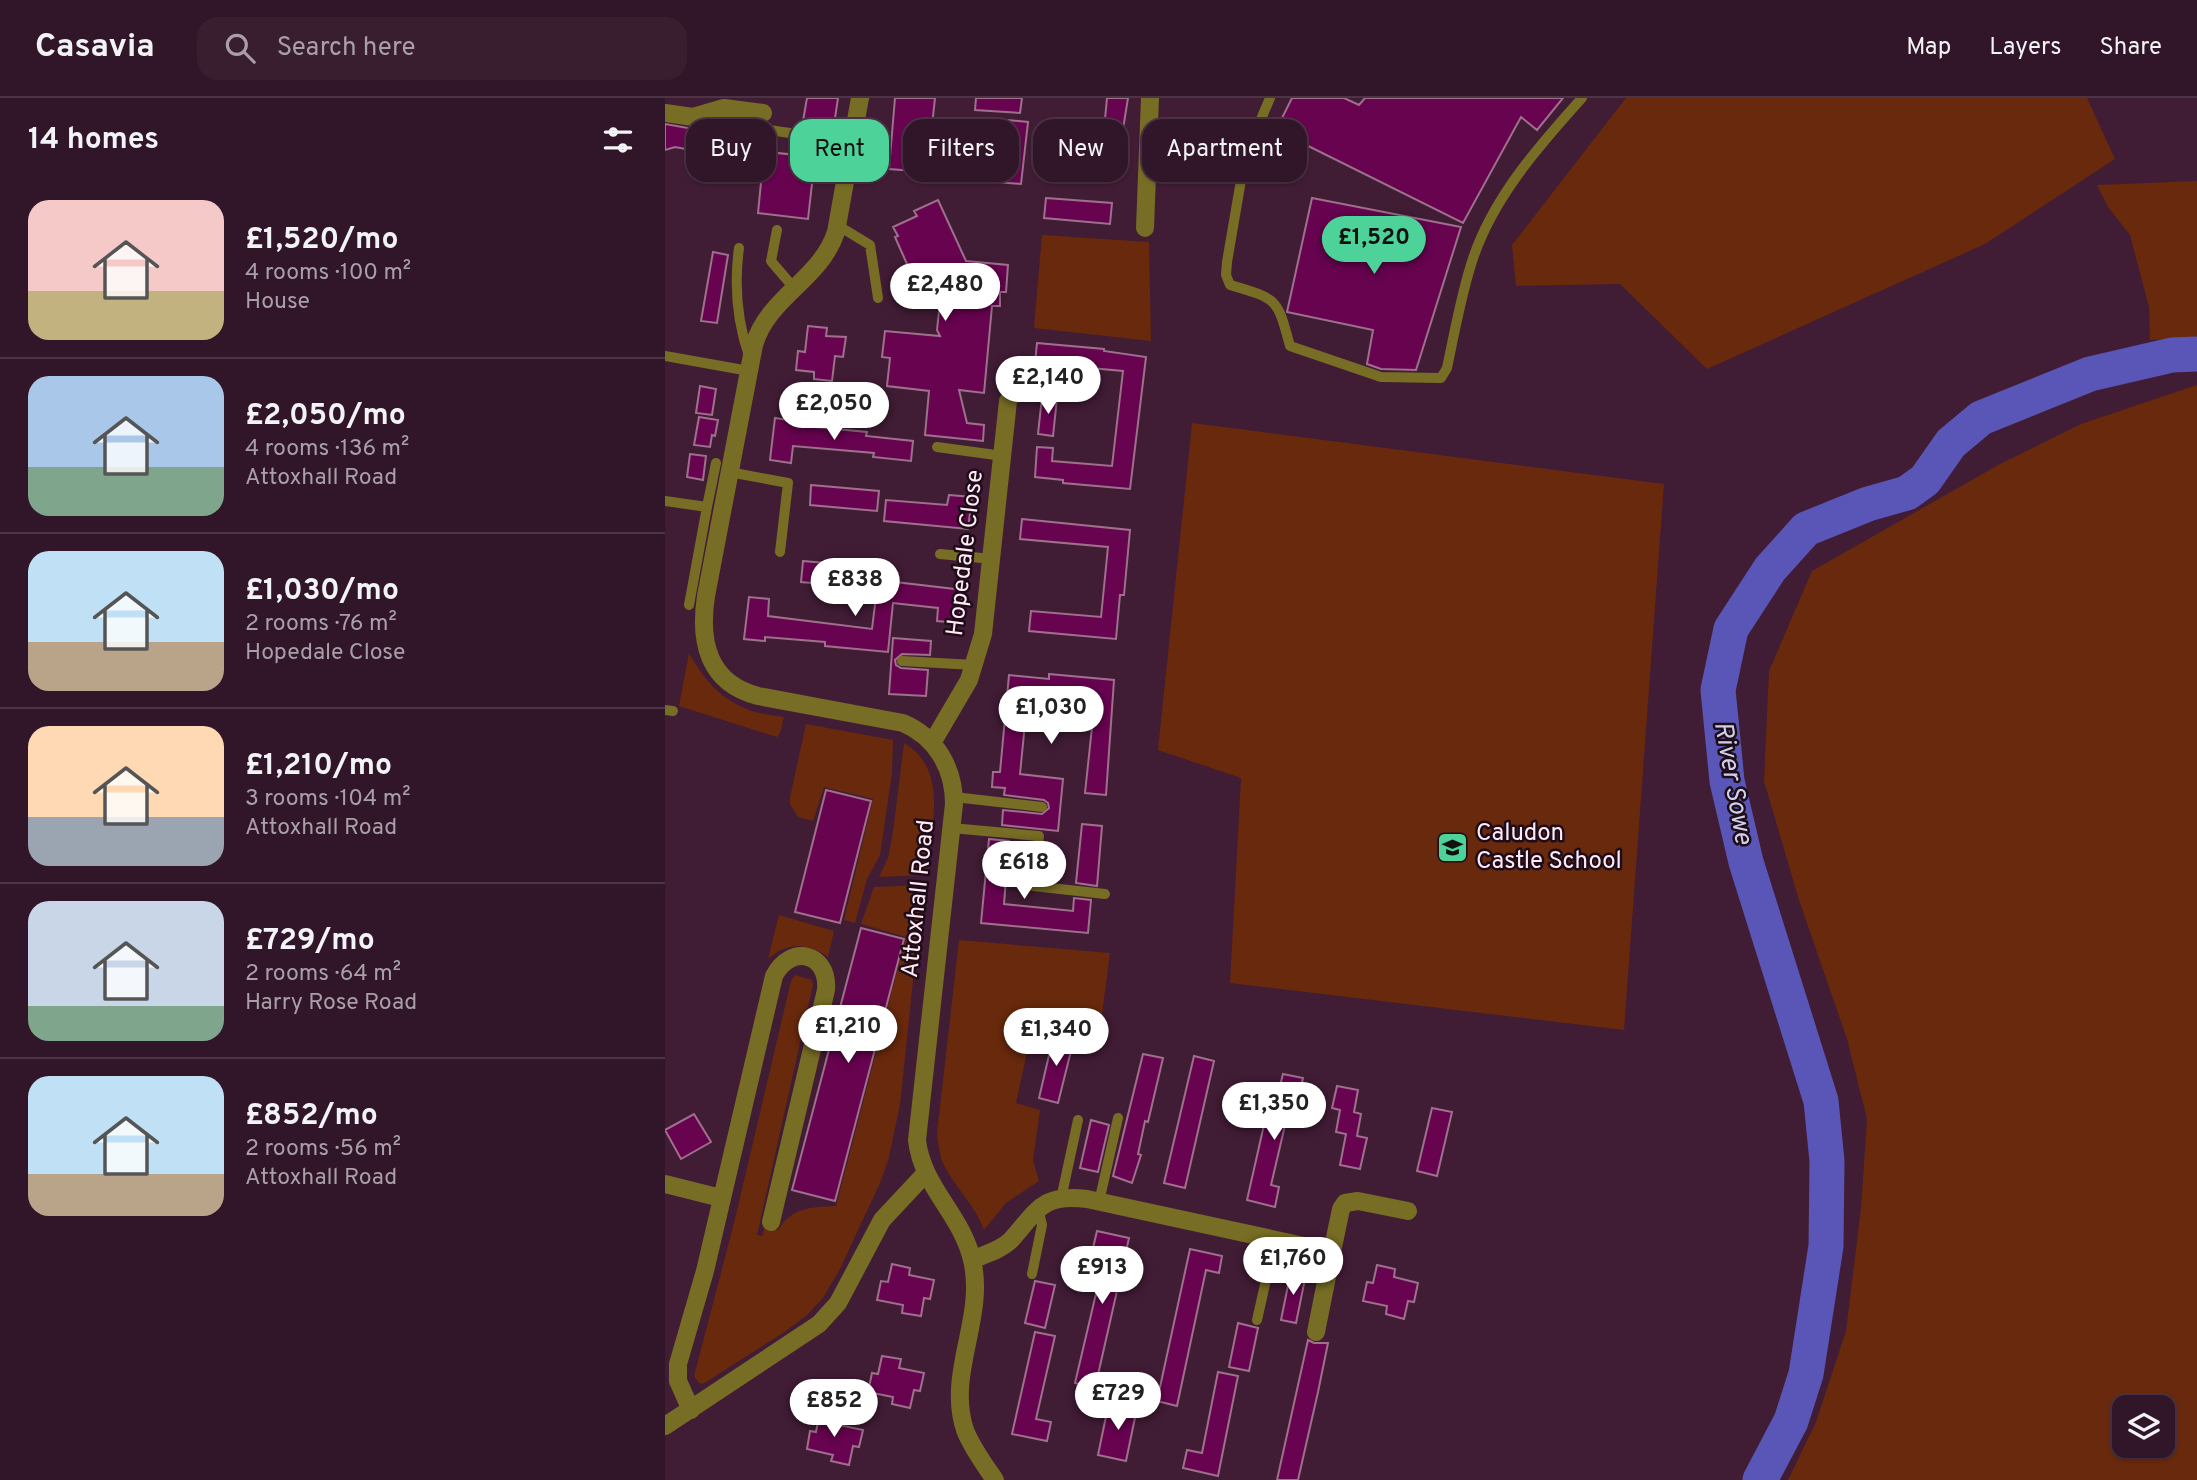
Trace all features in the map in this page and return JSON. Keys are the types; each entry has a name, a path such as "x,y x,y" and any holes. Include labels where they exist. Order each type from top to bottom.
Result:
{"street":[{"name":"Attoxhall Road","path":"856,119 860,98"},
{"path":"1145,228 1150,98"},
{"path":"665,113 693,117 724,107 760,119"},
{"name":"Attoxhall Road","path":"845,182 837,225 829,250 763,321 723,468 702,623 703,638 715,669 728,682 746,693 886,718 913,727 932,743 949,771 954,797 918,1129 918,1151 925,1174"},
{"name":"Hopedale Close","path":"932,743 960,699 975,665 984,625 1008,401"},
{"path":"691,1410 680,1388 678,1364 705,1271 774,976 781,963 794,957 810,957 822,965 827,977 771,1222"},
{"path":"665,1426 825,1319 838,1303 882,1220 925,1174 963,1234 972,1260 974,1305 960,1382 960,1405 971,1442 995,1480"},
{"path":"665,1184 721,1198"},
{"path":"972,1260 1000,1249 1038,1208 1061,1199 1078,1198 1332,1252"},
{"path":"1316,1332 1341,1209 1345,1203 1358,1201 1408,1211"}],"lane":[{"path":"1270,98 1245,157 1227,262 1228,282 1230,285 1268,296 1280,308 1290,346 1381,377 1441,377 1447,368 1470,266 1494,214 1529,158 1582,98"},
{"path":"837,225 870,245 878,298"},
{"path":"776,229 771,261 795,288"},
{"path":"665,356 750,365 739,327 739,295 735,278 739,248"},
{"path":"1008,401 1043,388 1075,392"},
{"path":"937,447 1003,456"},
{"path":"689,605 707,507 723,468 788,483 780,552"},
{"path":"665,501 707,507"},
{"path":"940,554 992,559"},
{"path":"902,661 975,665"},
{"path":"954,797 1042,807"},
{"path":"951,828 1039,836 1033,886 1105,894"},
{"path":"1099,1202 1118,1118"},
{"path":"1061,1199 1078,1120"},
{"path":"1032,1274 1042,1225 1038,1208"},
{"path":"1257,1320 1275,1240"}],"shaded area":[{"path":"1626,98 2087,98 2115,159 1985,244 1707,369 1620,284 1516,286 1512,245"},
{"path":"2197,181 2197,338 2150,340 2149,307 2130,235 2108,207 2097,185"},
{"path":"1042,235 1149,242 1151,341 1034,328"},
{"path":"2197,385 2197,1480 1788,1480 1816,1422 1846,1331 1861,1208 1867,1119 1847,1039 1799,900 1764,781 1769,671 1812,571 2000,464 2081,424"},
{"path":"1192,423 1664,484 1624,1030 1230,983 1241,778 1158,750"},
{"path":"689,653 716,690 727,698 752,711 784,717 777,737 679,706"},
{"path":"806,724 893,740 892,773 880,855 867,879 855,923 844,920 873,799 824,787 813,821 798,817 790,804 790,797"},
{"path":"904,743 918,755 928,769 932,785 933,821 926,875 879,877 888,858 893,832"},
{"path":"923,885 900,1105 888,1161 880,1183 840,1269 823,1298 786,1331 703,1384 699,1383 694,1376 734,1223 791,981 795,975 812,980 813,985 757,1235 762,1236 765,1227 778,1230 790,1217 803,1210 836,1206 906,937 861,924 874,887"},
{"path":"779,915 834,931 828,957 813,949 798,946 775,953 768,959"},
{"path":"959,940 1110,953 1100,1030 1052,1020 1033,1025 1016,1103 1040,1110 1033,1160 1039,1181 1006,1203 984,1230 942,1161 937,1133"}],"building":[{"path":"807,98 838,98 835,119 803,119"},
{"path":"895,98 935,98 933,119 903,119 903,170 889,169"},
{"path":"976,98 1022,98 1020,113 975,110"},
{"path":"1107,98 1128,98 1125,119 1105,119"},
{"path":"1292,98 1344,98 1359,105 1365,98 1563,98 1537,130 1521,117 1463,223 1307,145 1307,119 1282,119"},
{"path":"1019,121 1028,122 1021,184 996,182 1019,182"},
{"path":"665,124 686,128 686,149 675,147 665,150"},
{"path":"776,153 790,154 790,182 812,182 808,219 758,213 761,182 776,182"},
{"path":"1046,198 1112,203 1110,224 1044,218"},
{"path":"1312,198 1461,227 1416,370 1381,369 1367,364 1373,330 1287,312"},
{"path":"938,200 966,261 1008,265 1006,292 1000,292 1000,306 992,306 984,393 959,390 967,423 984,425 983,441 925,435 929,391 887,386 890,358 882,357 885,331 940,336 937,330 941,292 923,300 893,227 917,216 914,211"},
{"path":"713,252 728,255 717,323 701,321"},
{"path":"808,326 827,328 826,336 846,337 843,357 835,356 832,381 814,379 814,372 796,370 798,351 805,352"},
{"path":"1037,343 1104,349 1146,357 1130,489 1063,483 1063,480 1035,477 1037,447 1053,448 1052,461 1112,466 1123,371 1035,363"},
{"path":"700,386 716,389 712,415 696,413"},
{"path":"1042,397 1057,398 1053,436 1038,434"},
{"path":"699,417 718,420 710,447 694,445"},
{"path":"775,418 795,421 795,425 867,432 866,436 913,441 911,461 873,457 874,453 793,446 791,463 770,460"},
{"path":"690,454 706,456 703,480 687,477"},
{"path":"811,485 879,491 877,511 810,505"},
{"path":"949,495 972,497 968,529 884,521 886,500 947,505"},
{"path":"1022,519 1130,530 1124,595 1120,595 1116,639 1029,631 1031,611 1101,617 1108,547 1020,539"},
{"path":"803,561 871,567 869,588 801,582"},
{"path":"878,580 963,590 959,623 937,621 938,608 893,603 888,652 825,646 825,642 765,637 765,641 744,639 749,597 769,599 768,616 872,629"},
{"path":"893,638 931,641 930,655 902,654 895,660 896,665 901,668 928,670 926,696 889,694"},
{"path":"1049,674 1114,680 1106,795 1085,793 1095,699 1028,693 1020,774 1063,779 1058,831 1002,825 1003,810 1042,814 1049,808 1044,800 1004,795 1005,788 992,787 993,772 1000,772 1009,675 1049,679"},
{"path":"826,790 871,801 840,923 795,912"},
{"path":"1082,824 1102,826 1097,886 1076,883"},
{"path":"989,839 1009,841 1004,904 1073,911 1074,898 1091,900 1088,933 981,923"},
{"path":"861,928 904,939 835,1201 792,1190"},
{"path":"1054,1034 1074,1039 1058,1103 1039,1098"},
{"path":"1143,1054 1163,1058 1148,1122 1145,1121 1138,1154 1141,1155 1132,1183 1113,1176"},
{"path":"1194,1056 1214,1061 1185,1188 1164,1183"},
{"path":"1283,1074 1303,1078 1292,1122 1286,1121 1271,1185 1279,1187 1275,1207 1247,1200 1266,1116 1272,1117"},
{"path":"1337,1086 1358,1090 1354,1112 1361,1114 1357,1136 1367,1138 1360,1169 1340,1165 1346,1134 1336,1132 1340,1110 1332,1108"},
{"path":"1432,1108 1452,1112 1437,1176 1417,1171"},
{"path":"694,1114 711,1142 681,1159 665,1130"},
{"path":"1091,1120 1109,1125 1098,1172 1080,1168"},
{"path":"1097,1231 1129,1238 1095,1388 1075,1383 1106,1251 1093,1248"},
{"path":"1190,1249 1222,1256 1219,1273 1206,1270 1177,1406 1157,1401"},
{"path":"892,1264 910,1268 909,1275 934,1280 930,1299 924,1298 921,1316 902,1313 903,1305 877,1300 881,1281 888,1282"},
{"path":"1377,1265 1395,1269 1394,1277 1418,1283 1414,1302 1408,1301 1404,1319 1386,1314 1387,1306 1363,1301 1367,1282 1373,1283"},
{"path":"1291,1271 1306,1274 1296,1323 1281,1320"},
{"path":"1035,1281 1055,1285 1045,1328 1025,1323"},
{"path":"1238,1323 1258,1328 1249,1371 1229,1367"},
{"path":"1035,1332 1055,1336 1036,1419 1051,1422 1047,1441 1012,1434"},
{"path":"1308,1340 1328,1343 1318,1392 1298,1480 1277,1480"},
{"path":"882,1356 901,1359 899,1368 924,1373 920,1391 914,1390 910,1408 892,1404 893,1397 868,1392 872,1373 878,1374"},
{"path":"1218,1372 1238,1376 1218,1476 1183,1468 1187,1450 1202,1453"},
{"path":"1109,1402 1137,1408 1126,1461 1098,1455"},
{"path":"820,1412 841,1416 839,1425 863,1430 859,1447 853,1446 849,1465 831,1461 833,1455 807,1449 810,1431 816,1432"}],"waterway":[{"name":"River Sowe","path":"1760,1480 1791,1421 1806,1374 1826,1246 1827,1161 1821,1101 1746,862 1727,781 1718,690 1731,629 1770,569 1806,529 1868,504 1907,493 1925,480 1951,443 1981,418 2090,374 2172,355 2197,354"}],"place":[{"name":"Caludon Castle School","path":"1453,848"}]}
